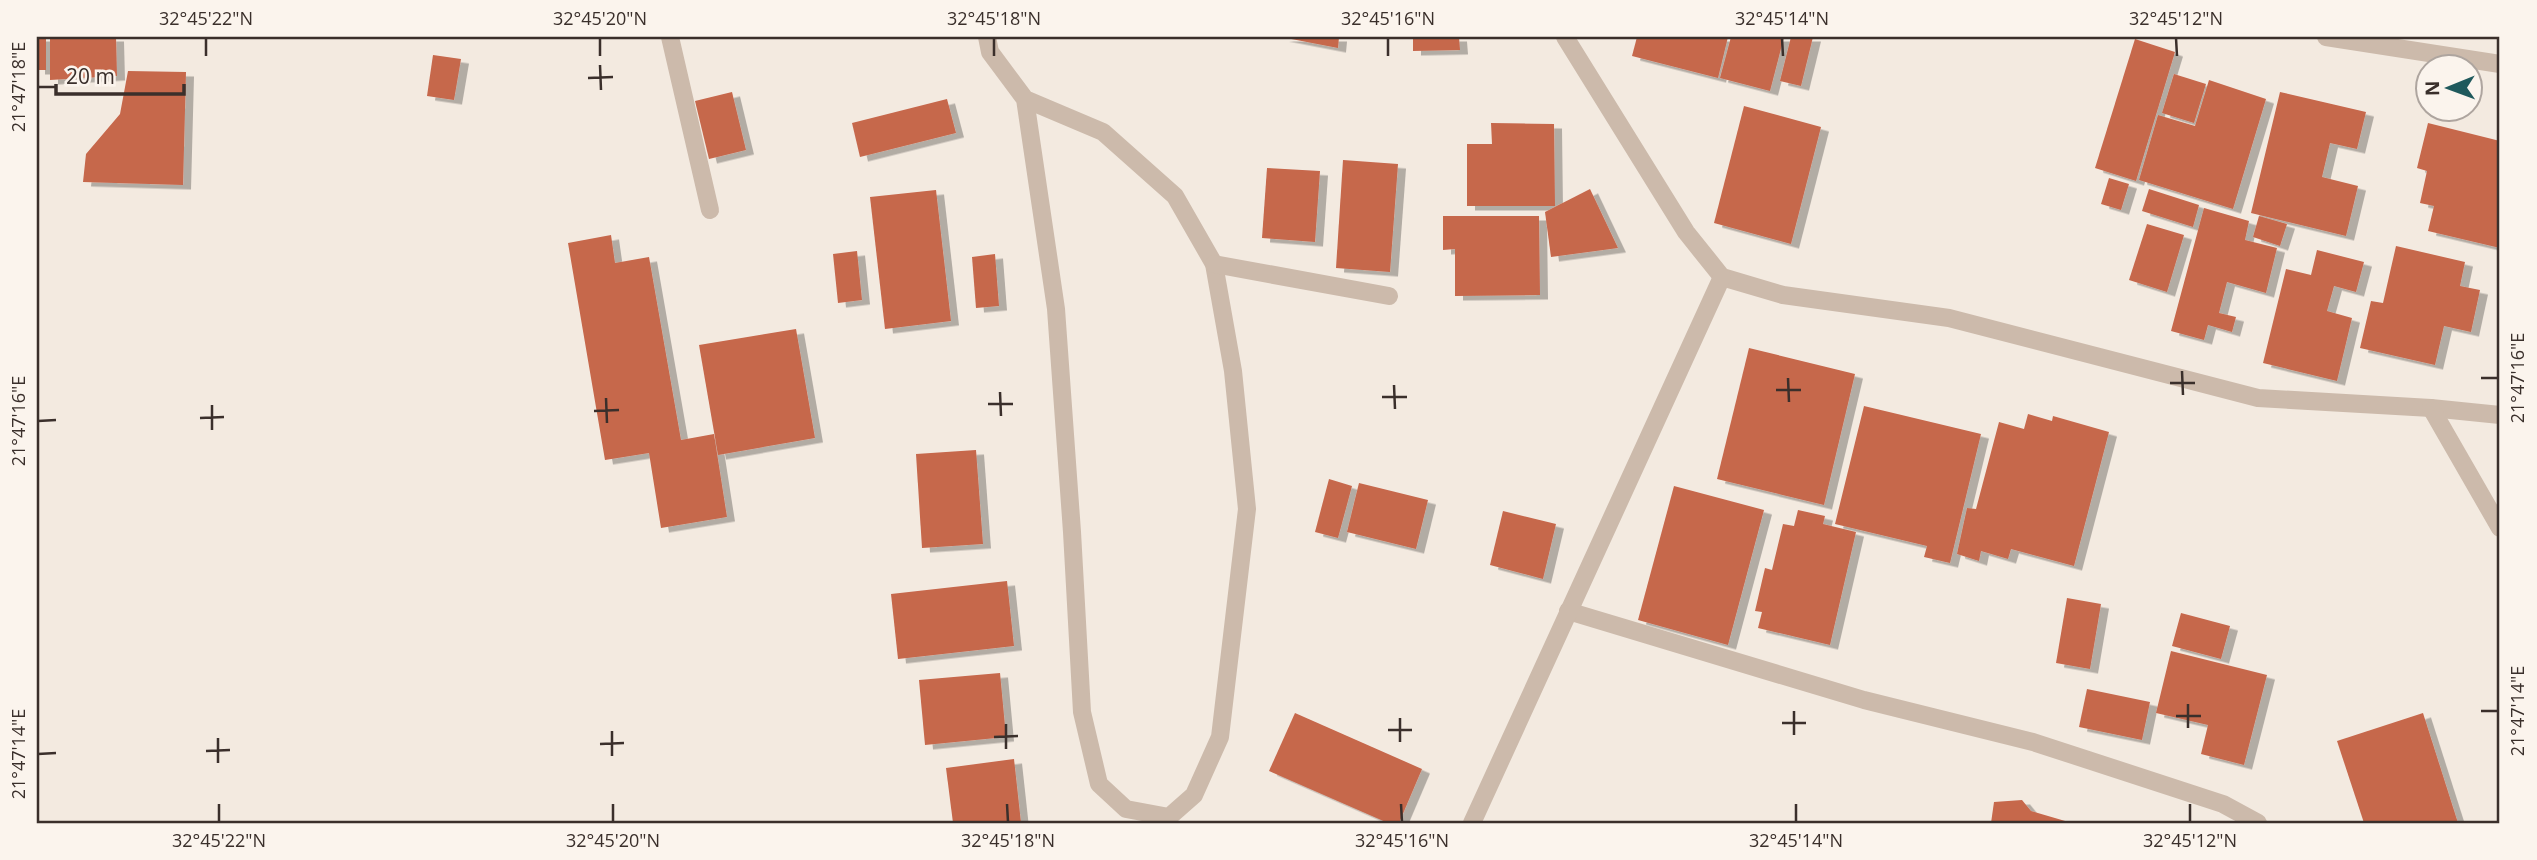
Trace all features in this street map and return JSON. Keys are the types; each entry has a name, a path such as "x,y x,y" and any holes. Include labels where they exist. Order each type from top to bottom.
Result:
{"street":[{"path":"670,37 710,210"},
{"path":"986,37 990,52 1025,99 1056,309 1082,712 1099,784 1126,809 1169,817 1195,795 1220,737 1247,509 1233,371 1214,264 1175,195 1103,132 1025,99"},
{"path":"1565,37 1686,232 1722,276 1783,295 1949,317 2258,398 2431,408 2500,415"},
{"path":"2326,37 2500,64"},
{"path":"1214,264 1389,296"},
{"path":"1472,823 1722,276"},
{"path":"2431,408 2500,528"},
{"path":"1568,611 1864,700 2033,742 2223,804 2258,823"}],"building":[{"path":"37,37 46,37 46,70 37,70"},
{"path":"50,37 116,37 117,76 50,80"},
{"path":"1281,37 1339,37 1338,48"},
{"path":"1413,37 1459,37 1460,50 1413,51"},
{"path":"1637,37 1728,37 1718,78 1632,56"},
{"path":"1731,37 1784,37 1770,91 1720,78"},
{"path":"1791,37 1813,37 1801,86 1780,81"},
{"path":"2135,39 2175,52 2136,181 2095,168"},
{"path":"433,55 461,59 454,100 427,96"},
{"path":"128,71 186,72 183,185 83,182 86,154 120,114"},
{"path":"2174,74 2206,84 2194,123 2162,113"},
{"path":"2209,80 2266,99 2233,209 2139,180 2158,115 2195,126"},
{"path":"732,92 746,150 709,159 695,101"},
{"path":"2280,92 2366,112 2357,149 2330,143 2322,177 2358,186 2346,236 2251,213"},
{"path":"947,99 956,133 860,157 852,123"},
{"path":"1744,106 1821,127 1791,244 1714,223"},
{"path":"1491,123 1554,124 1555,206 1467,206 1467,144 1492,144"},
{"path":"2428,123 2500,141 2500,248 2428,231 2434,206 2420,203 2427,171 2417,168"},
{"path":"1343,160 1398,164 1390,272 1336,268"},
{"path":"1267,168 1320,171 1315,242 1262,238"},
{"path":"2109,178 2129,184 2121,210 2101,204"},
{"path":"1590,189 1618,248 1551,257 1545,212"},
{"path":"2149,189 2199,205 2193,227 2142,211"},
{"path":"936,190 951,321 885,329 870,197"},
{"path":"2204,208 2249,221 2245,240 2277,248 2266,293 2227,282 2219,313 2236,317 2232,332 2208,325 2204,340 2171,331"},
{"path":"1443,216 1539,216 1540,295 1455,296 1455,249 1443,250"},
{"path":"2259,216 2287,224 2280,246 2253,237"},
{"path":"2147,224 2184,235 2167,292 2129,280"},
{"path":"611,235 615,263 649,257 681,440 714,434 727,517 661,528 649,453 605,460 568,243"},
{"path":"2396,246 2465,262 2460,286 2480,290 2471,332 2444,326 2435,365 2360,348 2371,301 2383,303"},
{"path":"2317,250 2364,262 2356,292 2334,286 2327,311 2352,318 2337,381 2263,363 2286,269 2311,275"},
{"path":"857,251 862,300 838,303 833,254"},
{"path":"995,254 999,306 976,308 972,257"},
{"path":"796,329 815,438 718,455 699,345"},
{"path":"1749,348 1855,374 1824,505 1717,479"},
{"path":"1864,406 1981,434 1950,563 1924,557 1927,546 1835,524"},
{"path":"2028,414 2052,421 2053,416 2109,432 2074,566 2011,549 2008,559 1981,551 1979,561 1957,554 1967,508 1976,509 1999,422 2024,429"},
{"path":"976,450 983,544 922,548 916,454"},
{"path":"1329,479 1352,486 1338,538 1315,532"},
{"path":"1359,483 1428,500 1416,549 1347,532"},
{"path":"1674,486 1764,510 1728,645 1638,620"},
{"path":"1798,510 1825,516 1823,524 1856,532 1830,645 1758,628 1762,612 1755,611 1765,568 1772,570 1783,524 1794,526"},
{"path":"1503,511 1556,524 1543,579 1490,565"},
{"path":"1007,581 1014,646 898,659 891,594"},
{"path":"2067,598 2101,604 2090,669 2056,663"},
{"path":"2181,613 2230,626 2221,659 2172,646"},
{"path":"2171,651 2267,675 2244,765 2201,754 2208,725 2156,713"},
{"path":"1000,673 1006,737 925,745 919,680"},
{"path":"2087,689 2150,702 2142,740 2079,727"},
{"path":"1295,713 1422,769 1399,823 1388,823 1269,771"},
{"path":"2423,713 2458,823 2364,823 2337,741"},
{"path":"1014,759 1021,823 953,823 946,768"},
{"path":"2022,800 2031,811 2072,823 1991,823 1994,802"}]}
